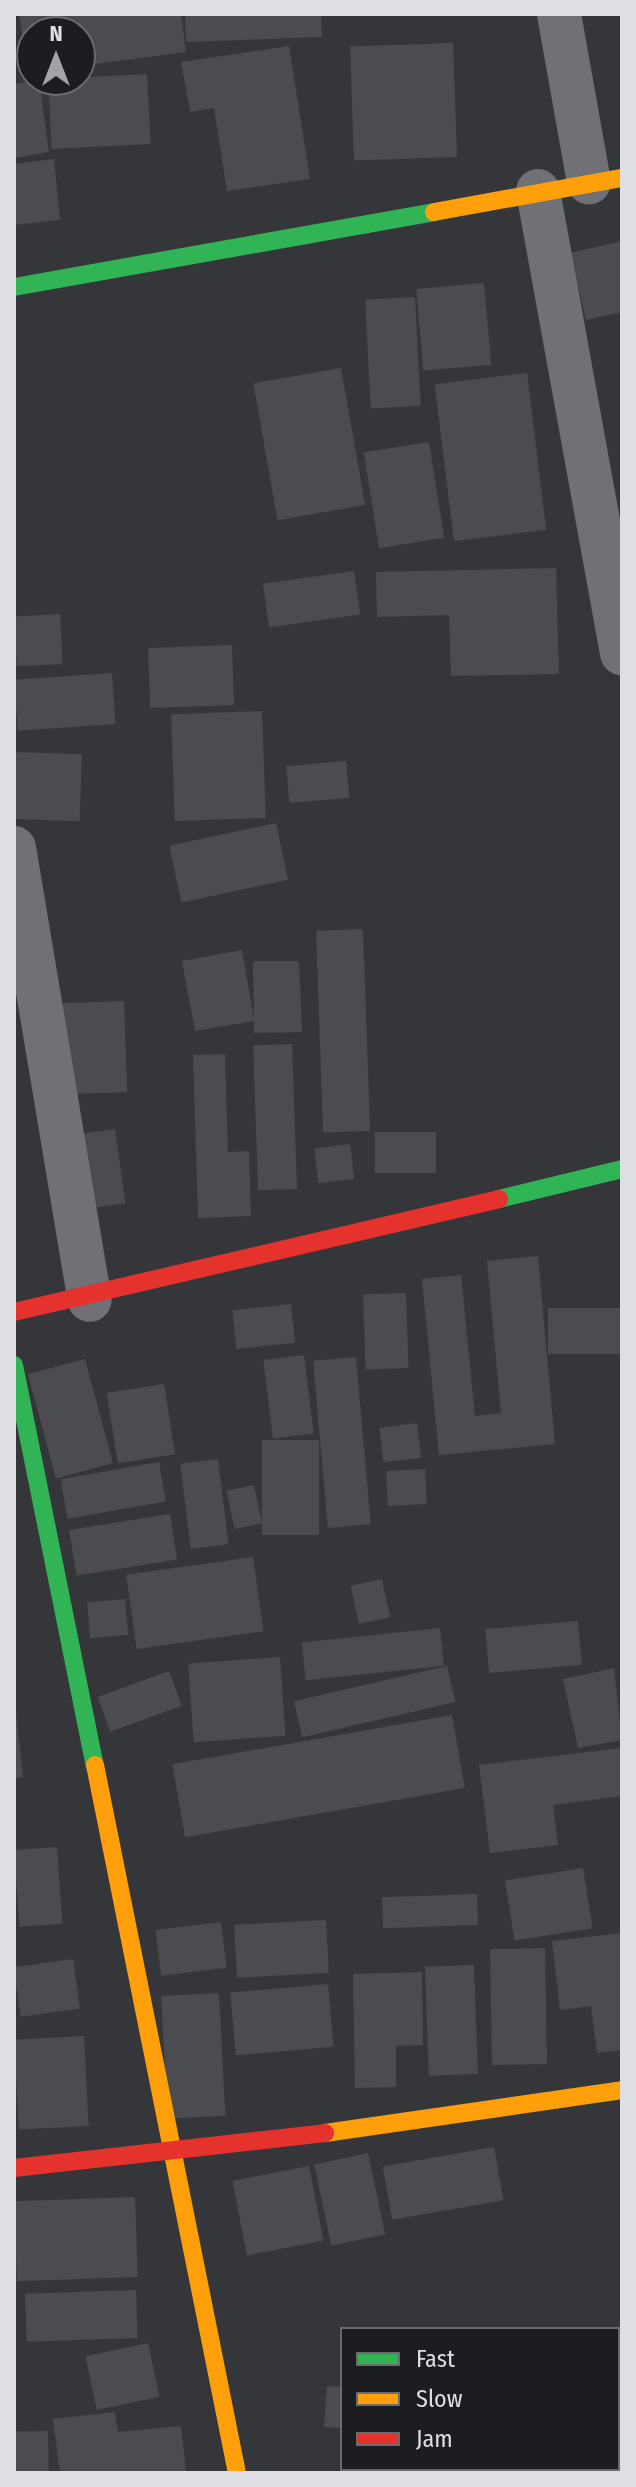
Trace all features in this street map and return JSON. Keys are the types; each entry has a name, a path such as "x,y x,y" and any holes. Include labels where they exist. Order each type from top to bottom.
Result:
{"street":[{"path":"14,287 605,180 559,14"},
{"path":"538,191 622,653"},
{"path":"14,848 90,1300"},
{"path":"14,1312 90,1300 622,1169"},
{"path":"14,1365 237,2473"},
{"path":"14,2168 171,2156 622,2090"}],"building":[{"path":"181,14 186,52 96,64 96,16 19,16"},
{"path":"185,14 321,14 322,37 186,42"},
{"path":"453,43 457,157 354,161 350,47"},
{"path":"289,46 310,179 227,191 214,108 190,112 181,62"},
{"path":"147,74 151,144 52,149 49,96 96,96 96,77"},
{"path":"14,84 16,96 41,96 49,152 14,158"},
{"path":"54,159 60,220 14,225 14,164"},
{"path":"622,241 622,312 586,320 570,253"},
{"path":"484,283 491,365 423,371 416,289"},
{"path":"415,297 421,406 371,408 365,300"},
{"path":"341,368 365,505 277,520 253,383"},
{"path":"527,373 546,530 454,541 435,384"},
{"path":"429,442 444,538 379,548 364,452"},
{"path":"556,568 559,674 451,676 449,615 377,617 376,572"},
{"path":"354,571 360,615 269,627 263,584"},
{"path":"60,614 63,664 17,666 14,616"},
{"path":"232,645 234,705 150,708 148,648"},
{"path":"112,673 116,724 18,731 14,680"},
{"path":"262,711 266,818 175,821 171,714"},
{"path":"14,752 82,754 80,821 14,819"},
{"path":"346,761 349,798 289,803 286,766"},
{"path":"276,823 288,880 181,902 169,846"},
{"path":"363,929 370,1131 323,1133 316,931"},
{"path":"242,950 254,1019 253,961 299,961 302,1032 254,1033 254,1021 195,1031 182,961"},
{"path":"124,1001 127,1092 54,1094 51,1004"},
{"path":"292,1044 297,1189 258,1190 253,1045"},
{"path":"225,1054 228,1152 249,1151 251,1216 198,1218 193,1055"},
{"path":"115,1129 125,1203 69,1211 59,1137"},
{"path":"375,1132 436,1132 436,1173 375,1173"},
{"path":"350,1144 354,1179 319,1183 314,1148"},
{"path":"538,1256 555,1444 439,1455 422,1279 461,1275 475,1416 501,1413 487,1261"},
{"path":"406,1293 409,1368 366,1369 363,1295"},
{"path":"291,1304 295,1343 236,1349 232,1310"},
{"path":"548,1308 622,1308 622,1354 548,1354"},
{"path":"304,1355 314,1433 273,1438 263,1360"},
{"path":"356,1357 371,1524 328,1528 313,1361"},
{"path":"85,1359 113,1463 56,1479 28,1374"},
{"path":"164,1384 175,1454 118,1463 107,1393"},
{"path":"417,1423 421,1458 384,1462 379,1428"},
{"path":"262,1440 319,1440 319,1535 262,1535"},
{"path":"218,1459 228,1544 191,1549 180,1464"},
{"path":"159,1462 166,1501 67,1519 61,1479"},
{"path":"425,1469 427,1504 388,1506 386,1471"},
{"path":"254,1485 262,1523 235,1529 227,1491"},
{"path":"170,1514 177,1559 76,1575 69,1530"},
{"path":"253,1557 263,1631 137,1649 126,1575"},
{"path":"382,1579 390,1617 359,1624 351,1586"},
{"path":"125,1599 128,1635 90,1638 87,1602"},
{"path":"578,1621 582,1665 489,1673 485,1629"},
{"path":"440,1628 444,1666 306,1680 302,1643"},
{"path":"280,1657 286,1736 194,1742 188,1663"},
{"path":"447,1666 455,1702 302,1737 294,1701"},
{"path":"614,1668 622,1740 578,1748 563,1679"},
{"path":"169,1671 182,1706 110,1732 98,1697"},
{"path":"14,1695 23,1777 14,1778"},
{"path":"452,1715 465,1788 185,1837 172,1764"},
{"path":"622,1748 622,1796 553,1805 558,1845 490,1853 479,1765"},
{"path":"57,1847 62,1924 19,1927 14,1850"},
{"path":"583,1868 593,1928 515,1941 505,1880"},
{"path":"477,1894 478,1925 383,1928 382,1897"},
{"path":"326,1920 329,1973 237,1978 234,1925"},
{"path":"221,1922 227,1968 161,1976 155,1930"},
{"path":"622,1933 622,2050 597,2053 591,2006 560,2010 552,1941"},
{"path":"545,1948 547,2064 492,2065 490,1949"},
{"path":"73,1959 80,2009 21,2017 14,1967"},
{"path":"474,1965 478,2074 429,2076 425,1967"},
{"path":"422,1972 423,2045 396,2046 396,2087 355,2088 353,1974"},
{"path":"328,1984 333,2047 236,2055 230,1993"},
{"path":"219,1993 225,2116 168,2119 161,1996"},
{"path":"84,2036 89,2126 19,2130 14,2040"},
{"path":"494,2147 503,2200 392,2220 383,2167"},
{"path":"368,2153 385,2234 331,2246 314,2164"},
{"path":"309,2166 324,2241 247,2255 232,2181"},
{"path":"135,2197 138,2277 17,2281 14,2201"},
{"path":"136,2290 138,2338 27,2342 25,2294"},
{"path":"148,2343 159,2397 97,2410 85,2356"},
{"path":"327,2386 340,2387 340,2428 324,2427"},
{"path":"115,2412 118,2432 181,2426 186,2472 60,2473 53,2419"},
{"path":"48,2431 49,2473 15,2473 14,2432"},
{"path":"450,2471 534,2471 534,2473 441,2473"}],"traffic: fast":[{"path":"14,287 434,212"},
{"path":"499,1199 622,1169"},
{"path":"14,1365 95,1765"}],"traffic: slow":[{"path":"434,212 622,178"},
{"path":"95,1765 237,2473"},
{"path":"325,2133 622,2090"}],"traffic: jam":[{"path":"14,1312 499,1199"},
{"path":"14,2168 325,2133"}]}
